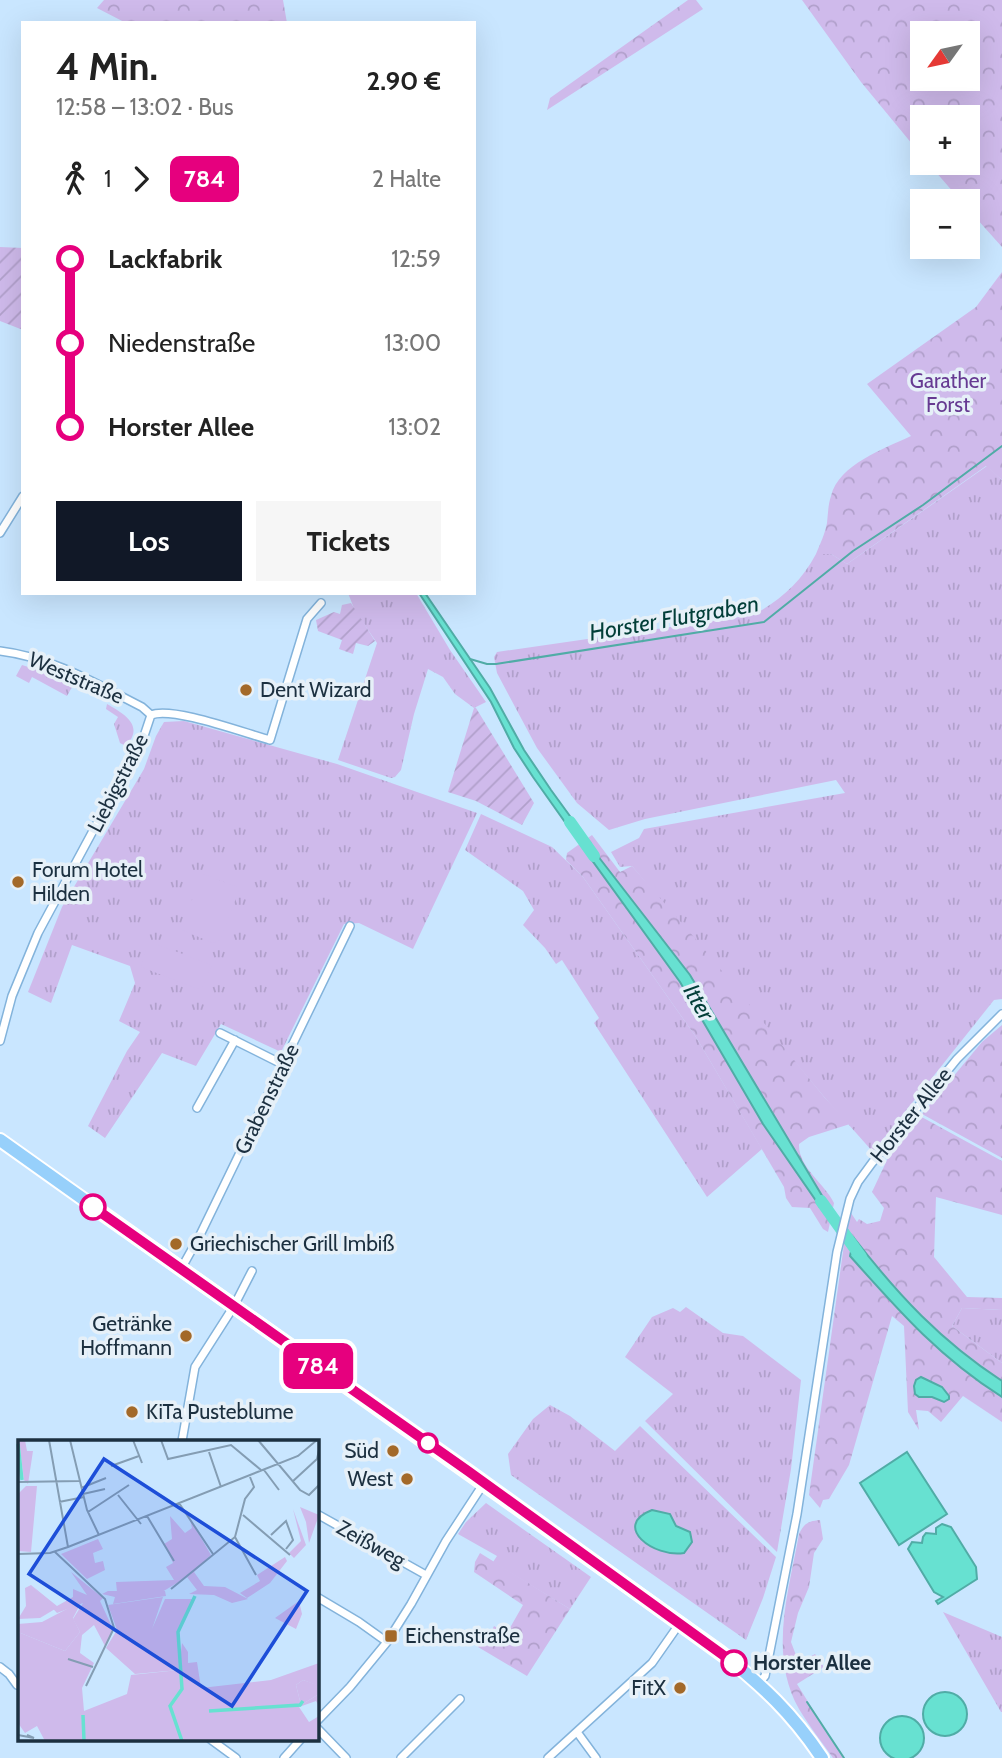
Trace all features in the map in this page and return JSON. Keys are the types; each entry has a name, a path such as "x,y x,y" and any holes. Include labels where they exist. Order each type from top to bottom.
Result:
{"main road":[{"path":"0,1140 680,1622 759,1683 790,1713 822,1758"}],"street":[{"path":"0,533 21,499"},
{"path":"151,715 159,712 177,714 270,740 307,619 321,603"},
{"name":"Weststraße","path":"0,651 17,653 73,671 142,707 151,715"},
{"name":"Liebigstraße","path":"0,1041 12,996 38,933 144,736 151,715"},
{"name":"Grabenstraße","path":"180,1269 200,1235 350,926"},
{"name":"Horster Allee","path":"759,1683 765,1676 768,1664 795,1527 838,1246 850,1199 872,1163 957,1059 1002,1014"},
{"path":"220,1033 284,1065"},
{"path":"197,1108 235,1040"},
{"path":"182,1440 195,1367 234,1306 252,1271"},
{"path":"318,1720 387,1642 484,1483"},
{"name":"Zeißweg","path":"318,1515 426,1575"},
{"path":"318,1598 387,1642"},
{"path":"548,1758 652,1663 680,1622"},
{"path":"0,1667 17,1685"},
{"path":"401,1758 460,1699"},
{"path":"318,1728 346,1758"},
{"path":"578,1732 596,1758"},
{"path":"211,1740 236,1758"},
{"path":"284,1758 300,1740"}],"green space":[{"path":"104,0 283,0 287,21 122,21 97,8"},
{"path":"688,0 696,0 703,9 547,110 550,98"},
{"path":"802,0 1002,0 1002,247 980,222 980,189 951,189 938,175 980,175 980,105 910,105 910,141 861,82"},
{"path":"0,247 21,248 21,329 0,321"},
{"name":"Garather Forst","path":"1002,272 1002,480 986,466 847,564 831,554 816,554 826,527 831,496 843,475 876,452 911,436 867,384 976,307"},
{"path":"987,466 1002,480 1002,999 994,1000 873,1152 632,866 620,867 611,852 639,838 644,829 845,793 836,780 645,819 609,830 577,803 537,748 497,673 494,657 497,652 753,615 789,589 804,573 816,554 831,554 847,564"},
{"path":"349,595 417,595 450,650 486,702 474,708 455,694 443,677 428,669 401,770 391,778 338,760 377,643 355,611"},
{"path":"351,603 375,641 368,646 356,643 353,654 339,649 342,640 318,631 316,620 334,612 340,614 342,605"},
{"path":"22,665 63,678 83,690 72,687 67,696 32,677 29,683 16,676"},
{"path":"107,704 125,716 133,726 131,739 126,746 120,743 114,724 118,717 106,709"},
{"path":"474,708 534,803 522,825 476,801 448,792"},
{"path":"184,721 337,764 477,813 413,949 359,923 344,924 281,1052 221,1024 196,1066 162,1053 105,1138 88,1126 127,1051 140,1032 119,1021 135,983 130,966 72,945 51,1003 28,992 62,907 144,769 164,722"},
{"path":"481,814 552,847 583,877 696,1037 762,1149 707,1197 594,1023 599,1018 562,960 556,964 523,925 534,910 523,891 465,850"},
{"path":"592,835 620,872 632,866 700,944 825,1098 850,1124 809,1137 799,1144 803,1160 834,1203 828,1232 823,1229 810,1208 792,1207 786,1198 784,1187 696,1037 583,877 566,860 567,853"},
{"path":"201,873 240,888 220,940 213,943 182,930"},
{"path":"156,944 212,965 201,990 141,967 146,949"},
{"path":"1002,1025 1002,1158 922,1114 982,1042"},
{"path":"918,1115 1002,1161 1002,1215 936,1197 934,1257 967,1297 1002,1298 1002,1310 962,1308 952,1326 1002,1363 1002,1422 963,1396 941,1422 928,1411 916,1410 919,1430 908,1412 904,1326 892,1316 849,1465 829,1499 823,1500 820,1508 809,1495 848,1216 851,1213 857,1222 859,1219 867,1224 880,1221 884,1208 872,1192 896,1141"},
{"path":"686,1307 723,1333 743,1336 801,1380 791,1469 777,1552 645,1421 673,1394 625,1357 652,1317 673,1308 680,1312"},
{"path":"962,1308 1002,1310 1002,1363 952,1326"},
{"path":"550,1405 570,1416 615,1451 640,1426 776,1557 746,1640 511,1475 508,1454 533,1419"},
{"path":"486,1503 591,1577 570,1609 493,1562 497,1556 458,1534 466,1522"},
{"path":"820,1520 823,1539 814,1553 809,1587 798,1613 791,1642 799,1663 815,1654 824,1667 797,1684 843,1758 833,1758 799,1709 785,1666 783,1644 786,1600 799,1534 807,1523"},
{"path":"480,1553 570,1609 527,1676 478,1647 494,1626 507,1633 523,1605 474,1572"},
{"path":"943,1612 1002,1637 1002,1712 1001,1712"}],"water":[{"path":"420,595 426,595 490,688 524,750 583,834 577,839 514,748 491,702"},
{"path":"587,842 690,975 830,1209 828,1218 763,1124 680,982 581,845"},
{"path":"854,1238 922,1316 959,1350 1002,1381 1002,1397 939,1349 886,1296 850,1256"},
{"path":"921,1377 942,1387 949,1399 944,1402 915,1394 916,1380"},
{"path":"907,1452 947,1514 899,1545 860,1483"},
{"path":"652,1510 670,1514 676,1526 690,1532 692,1542 684,1553 661,1551 641,1539 635,1524 640,1517"},
{"path":"942,1524 951,1527 976,1567 977,1579 938,1604 936,1601 943,1597 934,1592 908,1549 912,1542 922,1543 926,1533 936,1534 936,1528"},
{"path":"945,1692 954,1693 961,1698 966,1705 966,1723 961,1730 954,1735 945,1736 936,1735 929,1730 924,1723 923,1714 924,1705 929,1698 936,1693"},
{"path":"893,1717 911,1717 923,1729 923,1747 911,1759 893,1759 881,1747 881,1729"}],"waterway":[{"name":"Horster Flutgraben","path":"470,659 496,664 764,622 853,551 923,505 1002,446"},
{"name":"Itter","path":"570,822 594,856"},
{"name":"Itter","path":"821,1201 861,1257"},
{"path":"807,1702 844,1758"}],"bus line":[{"name":"784","path":"93,1207 468,1471 734,1663"}],"place":[{"name":"Dent Wizard","path":"246,690"},
{"name":"Forum Hotel Hilden","path":"18,882"},
{"name":"Griechischer Grill Imbiß","path":"176,1244"},
{"name":"Getränke Hoffmann","path":"186,1336"},
{"name":"KiTa Pusteblume","path":"132,1412"},
{"name":"Süd","path":"393,1451"},
{"name":"West","path":"407,1479"},
{"name":"Eichenstraße","path":"391,1636"},
{"name":"Horster Allee","path":"734,1663"},
{"name":"FitX","path":"680,1688"}]}
